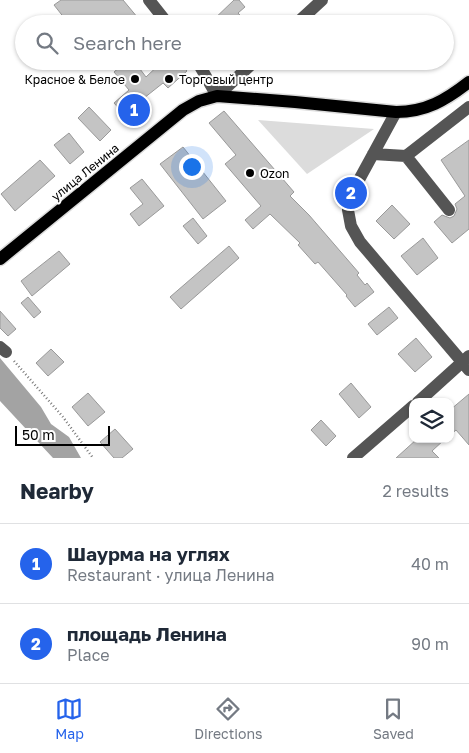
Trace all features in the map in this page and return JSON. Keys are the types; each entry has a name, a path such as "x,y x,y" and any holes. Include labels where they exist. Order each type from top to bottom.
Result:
{"main road":[{"path":"217,96 413,112 432,105 456,92 469,82"},
{"name":"улица Ленина","path":"0,259 183,110 217,96"}],"street":[{"path":"149,0 161,15"},
{"path":"306,15 322,0"},
{"path":"201,70 217,96 245,70"},
{"path":"374,154 406,156 469,107"},
{"path":"396,112 354,189 348,210 351,226 360,242 467,363 423,398"},
{"path":"406,156 449,210"},
{"path":"353,458 409,409"}],"path":[{"path":"3,350 63,417 93,458"}],"shaded area":[{"path":"258,120 374,129 307,174"},
{"path":"0,358 41,407 51,424 69,437 81,458 53,458 0,401"}],"building":[{"path":"61,0 123,0 136,15 62,15 54,5"},
{"path":"234,0 239,0 245,7 238,13 240,15 218,15"},
{"path":"116,70 141,70 146,77 153,70 187,71 168,88 163,83 139,102 146,109 131,122 114,103 129,90 114,72"},
{"path":"89,107 111,130 100,141 78,118"},
{"path":"224,111 294,192 290,196 359,273 357,275 365,285 367,283 374,292 355,307 318,262 315,264 298,245 300,243 270,214 253,229 245,220 261,206 225,164 236,155 209,123"},
{"path":"69,133 84,152 70,164 54,145"},
{"path":"469,140 469,229 452,243 434,222 442,215 450,218 454,216 457,209 455,204 465,196 441,160"},
{"path":"183,147 226,201 203,219 160,164"},
{"path":"40,160 55,176 15,211 1,194"},
{"path":"142,179 164,206 139,226 130,214 143,204 130,188"},
{"path":"392,205 410,224 394,239 376,221"},
{"path":"193,218 207,236 198,244 183,226"},
{"path":"423,238 438,258 417,275 401,256"},
{"path":"229,246 239,258 181,309 170,297"},
{"path":"59,251 70,264 32,296 21,281"},
{"path":"28,297 41,312 34,318 21,303"},
{"path":"389,307 398,318 377,335 368,324"},
{"path":"0,311 16,329 8,336 0,328"},
{"path":"416,338 432,357 415,372 398,354"},
{"path":"51,349 64,362 48,376 36,363"},
{"path":"351,383 371,407 359,418 339,394"},
{"path":"88,393 105,412 88,426 72,407"},
{"path":"469,394 469,445 456,430 454,432 454,407"},
{"path":"321,420 336,436 326,446 311,430"},
{"path":"115,429 133,449 122,458 114,458 100,442"},
{"path":"413,443 441,443 432,451 439,458 396,458"}],"place":[{"name":"Красное & Белое","path":"135,79"},
{"name":"Торговый центр","path":"169,79"},
{"name":"Шаурма на углях","path":"134,110"},
{"name":"Ozon","path":"250,173"},
{"name":"площадь Ленина","path":"351,193"}]}
